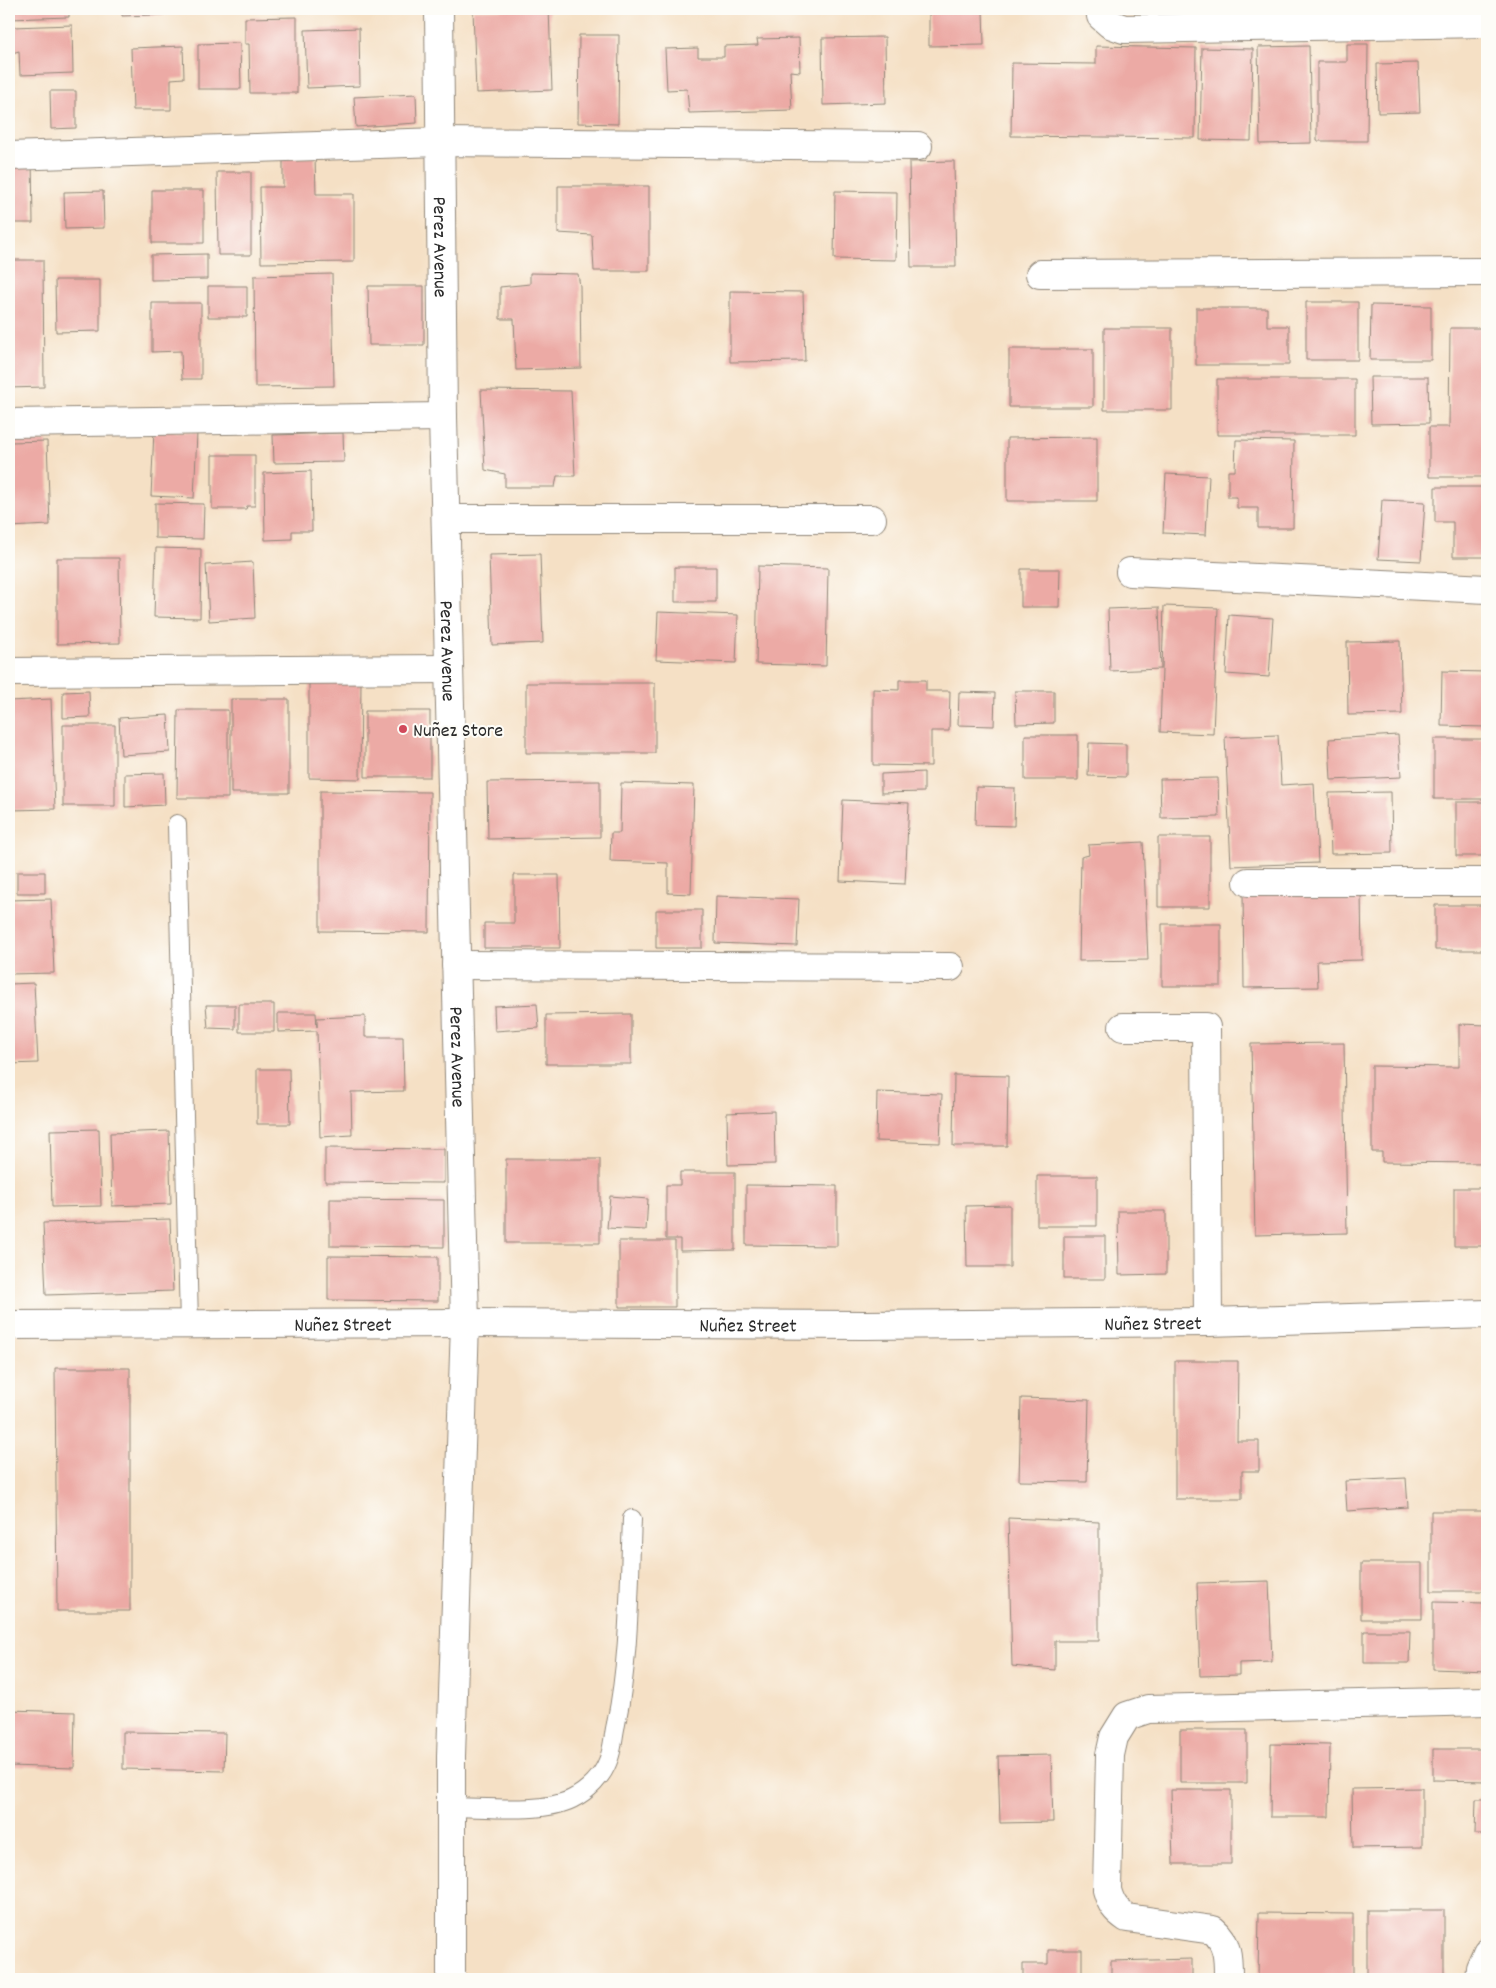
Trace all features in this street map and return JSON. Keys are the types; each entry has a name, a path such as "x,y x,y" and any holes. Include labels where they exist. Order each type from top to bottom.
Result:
{"street":[{"name":"Perez Avenue","path":"438,9 443,417 465,1323 452,1746 450,1979"},
{"path":"1100,9 1101,16 1110,24 1124,29 1487,23"},
{"path":"9,156 440,142 918,146"},
{"path":"1040,274 1487,272"},
{"path":"9,423 443,417"},
{"path":"446,519 872,519"},
{"path":"1130,572 1487,589"},
{"path":"9,672 449,669"},
{"path":"1248,882 1487,882"},
{"path":"456,965 950,967"},
{"path":"1123,1027 1206,1027 1208,1322"},
{"name":"Nuñez Street","path":"9,1325 465,1323 866,1325 1208,1322 1487,1314"},
{"path":"1228,1979 1228,1955 1220,1936 1214,1930 1127,1918 1116,1910 1110,1900 1107,1890 1110,1755 1114,1737 1127,1716 1148,1709 1487,1702"},
{"path":"1479,1979 1480,1968 1487,1952"}],"lane":[{"path":"178,824 188,1324"},
{"path":"451,1807 554,1806 573,1799 595,1783 608,1761 619,1707 627,1631 632,1519"}],"building":[{"path":"9,9 69,9 69,17 9,19"},
{"path":"122,9 180,9 181,14 122,16"},
{"path":"549,9 552,90 476,93 473,10"},
{"path":"827,9 838,9 838,13 827,13"},
{"path":"983,9 984,45 929,46 929,10"},
{"path":"1242,9 1289,9 1289,13 1242,13"},
{"path":"1298,9 1339,9 1339,12 1298,12"},
{"path":"1351,9 1391,9 1391,14 1351,14"},
{"path":"297,17 297,93 250,93 249,44 245,44 245,18"},
{"path":"72,25 73,73 20,75 19,51 12,53 12,27"},
{"path":"359,28 360,86 307,88 305,30"},
{"path":"579,35 619,35 618,124 578,123"},
{"path":"885,37 886,103 823,105 822,38"},
{"path":"799,38 800,72 790,71 792,110 689,113 687,89 667,90 665,49 698,48 698,57 724,57 724,46 758,45 757,39"},
{"path":"240,43 241,89 198,89 198,44"},
{"path":"1347,44 1368,44 1367,141 1317,141 1317,62 1347,62"},
{"path":"183,46 184,78 171,79 171,110 133,110 131,48"},
{"path":"1096,46 1196,48 1195,138 1011,136 1012,63 1096,64"},
{"path":"1309,46 1311,143 1260,144 1258,47"},
{"path":"1202,48 1253,49 1251,141 1200,140"},
{"path":"1418,63 1420,112 1378,113 1377,64"},
{"path":"50,91 76,91 76,128 51,129"},
{"path":"416,94 417,123 356,127 354,97"},
{"path":"283,157 315,157 316,194 354,194 354,262 261,263 260,187 283,187"},
{"path":"9,159 32,159 33,223 9,223"},
{"path":"954,161 956,267 911,267 909,162"},
{"path":"217,172 251,172 251,255 218,255"},
{"path":"558,186 649,186 649,271 594,271 592,235 558,233"},
{"path":"152,190 204,190 204,243 152,243"},
{"path":"103,191 104,228 65,229 64,192"},
{"path":"835,191 897,192 896,260 834,259"},
{"path":"207,254 207,279 151,280 151,255"},
{"path":"9,260 43,260 44,387 9,388"},
{"path":"530,273 578,274 580,286 581,368 516,370 514,319 500,319 500,287 530,284"},
{"path":"332,274 334,386 255,387 254,276"},
{"path":"55,280 100,280 100,331 56,332"},
{"path":"208,286 247,286 247,317 208,317"},
{"path":"368,286 424,286 424,345 369,345"},
{"path":"730,291 803,292 805,361 730,362"},
{"path":"1306,302 1358,302 1358,360 1306,360"},
{"path":"152,303 201,303 201,379 182,379 181,351 152,352"},
{"path":"1371,305 1431,306 1431,360 1370,360"},
{"path":"1196,308 1267,308 1267,326 1289,326 1289,365 1196,365"},
{"path":"1104,328 1172,328 1172,410 1104,410"},
{"path":"1450,328 1487,328 1487,477 1429,477 1429,427 1449,427"},
{"path":"1009,349 1093,349 1093,407 1009,407"},
{"path":"1370,377 1428,377 1429,423 1371,424"},
{"path":"1217,379 1355,379 1355,435 1217,435"},
{"path":"481,390 571,391 575,476 557,476 555,487 505,487 505,474 485,470"},
{"path":"154,430 197,433 194,498 151,496"},
{"path":"343,433 344,462 274,463 273,435"},
{"path":"1097,437 1097,501 1007,501 1007,438"},
{"path":"1236,440 1294,441 1293,528 1258,528 1258,508 1237,508 1237,497 1228,497 1228,471 1235,471"},
{"path":"47,441 50,525 9,527 10,442"},
{"path":"212,455 255,455 255,506 247,506 246,509 212,509"},
{"path":"311,471 312,531 292,531 292,539 265,540 264,473"},
{"path":"1166,474 1209,476 1206,535 1163,533"},
{"path":"1435,487 1487,487 1487,557 1453,557 1453,522 1435,522"},
{"path":"1382,500 1425,502 1421,561 1378,559"},
{"path":"155,503 204,504 203,539 155,538"},
{"path":"156,548 201,549 200,618 154,617"},
{"path":"540,554 543,643 492,645 489,555"},
{"path":"57,558 119,558 120,643 57,644"},
{"path":"253,562 255,618 209,621 206,565"},
{"path":"758,566 828,568 826,666 756,664"},
{"path":"675,567 716,567 716,602 675,602"},
{"path":"1021,569 1060,569 1059,607 1021,607"},
{"path":"1164,606 1218,608 1213,734 1160,732"},
{"path":"1159,607 1161,669 1110,671 1108,609"},
{"path":"658,612 738,615 736,663 656,660"},
{"path":"1229,615 1273,618 1269,677 1226,674"},
{"path":"1400,641 1402,714 1348,715 1347,642"},
{"path":"1442,671 1487,672 1487,727 1441,726"},
{"path":"899,680 926,680 926,691 950,691 949,731 931,731 931,766 873,765 873,689 899,690"},
{"path":"309,682 361,682 360,779 309,778"},
{"path":"526,683 655,683 655,753 526,753"},
{"path":"89,691 90,717 63,718 63,692"},
{"path":"1015,691 1054,691 1054,723 1016,724"},
{"path":"959,692 995,693 994,726 958,725"},
{"path":"51,699 55,809 11,810 9,701"},
{"path":"231,699 289,699 289,793 231,793"},
{"path":"178,710 228,710 228,798 177,798"},
{"path":"365,711 430,711 430,777 365,777"},
{"path":"168,715 170,752 121,755 119,718"},
{"path":"63,725 115,725 115,806 63,806"},
{"path":"1025,735 1078,735 1078,780 1025,780"},
{"path":"1278,735 1281,785 1314,783 1318,863 1231,866 1225,737"},
{"path":"1398,735 1401,777 1331,780 1329,739"},
{"path":"1434,739 1487,739 1487,799 1434,799"},
{"path":"1089,743 1126,744 1126,777 1088,776"},
{"path":"924,772 924,792 881,793 881,774"},
{"path":"164,773 165,805 125,807 125,774"},
{"path":"1218,778 1219,817 1161,818 1160,779"},
{"path":"600,781 600,837 488,839 487,782"},
{"path":"621,783 694,785 691,894 668,893 668,863 610,861 611,833 620,833"},
{"path":"976,787 1015,788 1014,826 975,825"},
{"path":"320,791 430,792 429,932 320,931"},
{"path":"1391,792 1392,853 1331,854 1329,793"},
{"path":"843,800 909,803 905,884 840,881"},
{"path":"1456,802 1487,802 1487,856 1456,856"},
{"path":"1158,837 1210,837 1210,907 1158,907"},
{"path":"1143,842 1148,960 1079,961 1081,857 1089,855 1088,845"},
{"path":"17,872 45,872 45,893 17,893"},
{"path":"514,875 559,875 560,948 484,948 484,923 514,923"},
{"path":"1361,890 1362,960 1317,961 1318,987 1244,988 1243,891"},
{"path":"716,896 799,899 797,946 715,943"},
{"path":"51,899 54,973 9,974 9,900"},
{"path":"1435,905 1487,905 1487,950 1435,950"},
{"path":"656,910 702,910 702,948 656,948"},
{"path":"1162,924 1221,924 1221,986 1162,986"},
{"path":"34,983 38,1063 9,1064 9,984"},
{"path":"239,1004 274,1004 274,1032 239,1032"},
{"path":"537,1004 539,1028 495,1031 494,1006"},
{"path":"206,1005 235,1005 235,1029 208,1028"},
{"path":"278,1013 316,1013 317,1027 317,1018 365,1016 365,1037 403,1037 404,1091 351,1092 352,1135 320,1137 317,1031 278,1032"},
{"path":"631,1014 631,1064 546,1064 546,1015"},
{"path":"1459,1024 1487,1025 1487,1163 1382,1162 1382,1152 1372,1152 1372,1066 1459,1067"},
{"path":"1344,1043 1347,1233 1255,1235 1251,1044"},
{"path":"257,1069 289,1069 290,1124 257,1124"},
{"path":"954,1075 1008,1076 1007,1146 953,1146"},
{"path":"877,1092 942,1094 940,1143 876,1141"},
{"path":"774,1111 775,1164 728,1165 727,1113"},
{"path":"99,1129 101,1206 52,1207 50,1130"},
{"path":"169,1131 171,1204 112,1206 110,1133"},
{"path":"325,1148 444,1149 444,1183 325,1182"},
{"path":"506,1159 600,1159 600,1243 506,1243"},
{"path":"680,1172 735,1172 735,1250 680,1251 680,1239 666,1239 666,1185 680,1185"},
{"path":"1037,1176 1097,1176 1097,1226 1037,1226"},
{"path":"746,1185 837,1186 837,1246 746,1245"},
{"path":"1454,1188 1487,1188 1487,1246 1454,1246"},
{"path":"610,1196 648,1199 646,1230 607,1228"},
{"path":"330,1199 444,1200 444,1247 330,1246"},
{"path":"1010,1205 1010,1267 967,1267 966,1206"},
{"path":"1118,1211 1166,1211 1166,1274 1119,1275"},
{"path":"170,1219 173,1291 46,1295 43,1223"},
{"path":"1064,1236 1105,1236 1105,1279 1064,1279"},
{"path":"619,1241 675,1241 675,1307 619,1307"},
{"path":"328,1256 438,1257 438,1301 328,1300"},
{"path":"1175,1361 1238,1361 1237,1441 1259,1441 1259,1471 1242,1471 1242,1499 1175,1499"},
{"path":"55,1368 130,1368 130,1611 57,1611"},
{"path":"1021,1398 1089,1400 1087,1482 1019,1481"},
{"path":"1406,1478 1408,1507 1347,1511 1345,1481"},
{"path":"1431,1511 1487,1511 1487,1591 1431,1591"},
{"path":"1008,1518 1099,1522 1099,1641 1055,1641 1055,1670 1012,1666"},
{"path":"1361,1563 1422,1563 1422,1619 1361,1619"},
{"path":"1269,1581 1272,1662 1239,1663 1239,1675 1200,1676 1197,1583"},
{"path":"1433,1602 1487,1603 1487,1671 1433,1669"},
{"path":"1364,1631 1410,1631 1409,1663 1364,1663"},
{"path":"9,1710 75,1712 74,1768 9,1766"},
{"path":"1180,1730 1247,1730 1247,1783 1180,1783"},
{"path":"123,1732 225,1733 224,1771 123,1769"},
{"path":"1271,1744 1330,1745 1329,1817 1270,1817"},
{"path":"1433,1749 1487,1749 1487,1781 1433,1780"},
{"path":"1051,1755 1053,1822 1000,1823 998,1756"},
{"path":"1422,1788 1422,1847 1353,1848 1352,1789"},
{"path":"1171,1790 1231,1790 1231,1864 1173,1864"},
{"path":"1476,1799 1487,1799 1487,1834 1475,1834"},
{"path":"1367,1910 1444,1910 1444,1979 1367,1979"},
{"path":"1259,1913 1353,1914 1353,1979 1258,1979"},
{"path":"1048,1950 1082,1950 1082,1979 1023,1979 1023,1964 1048,1964"},
{"path":"1192,1959 1192,1979 1111,1979 1111,1961"}],"place":[{"name":"Nuñez Store","path":"403,729"}]}
